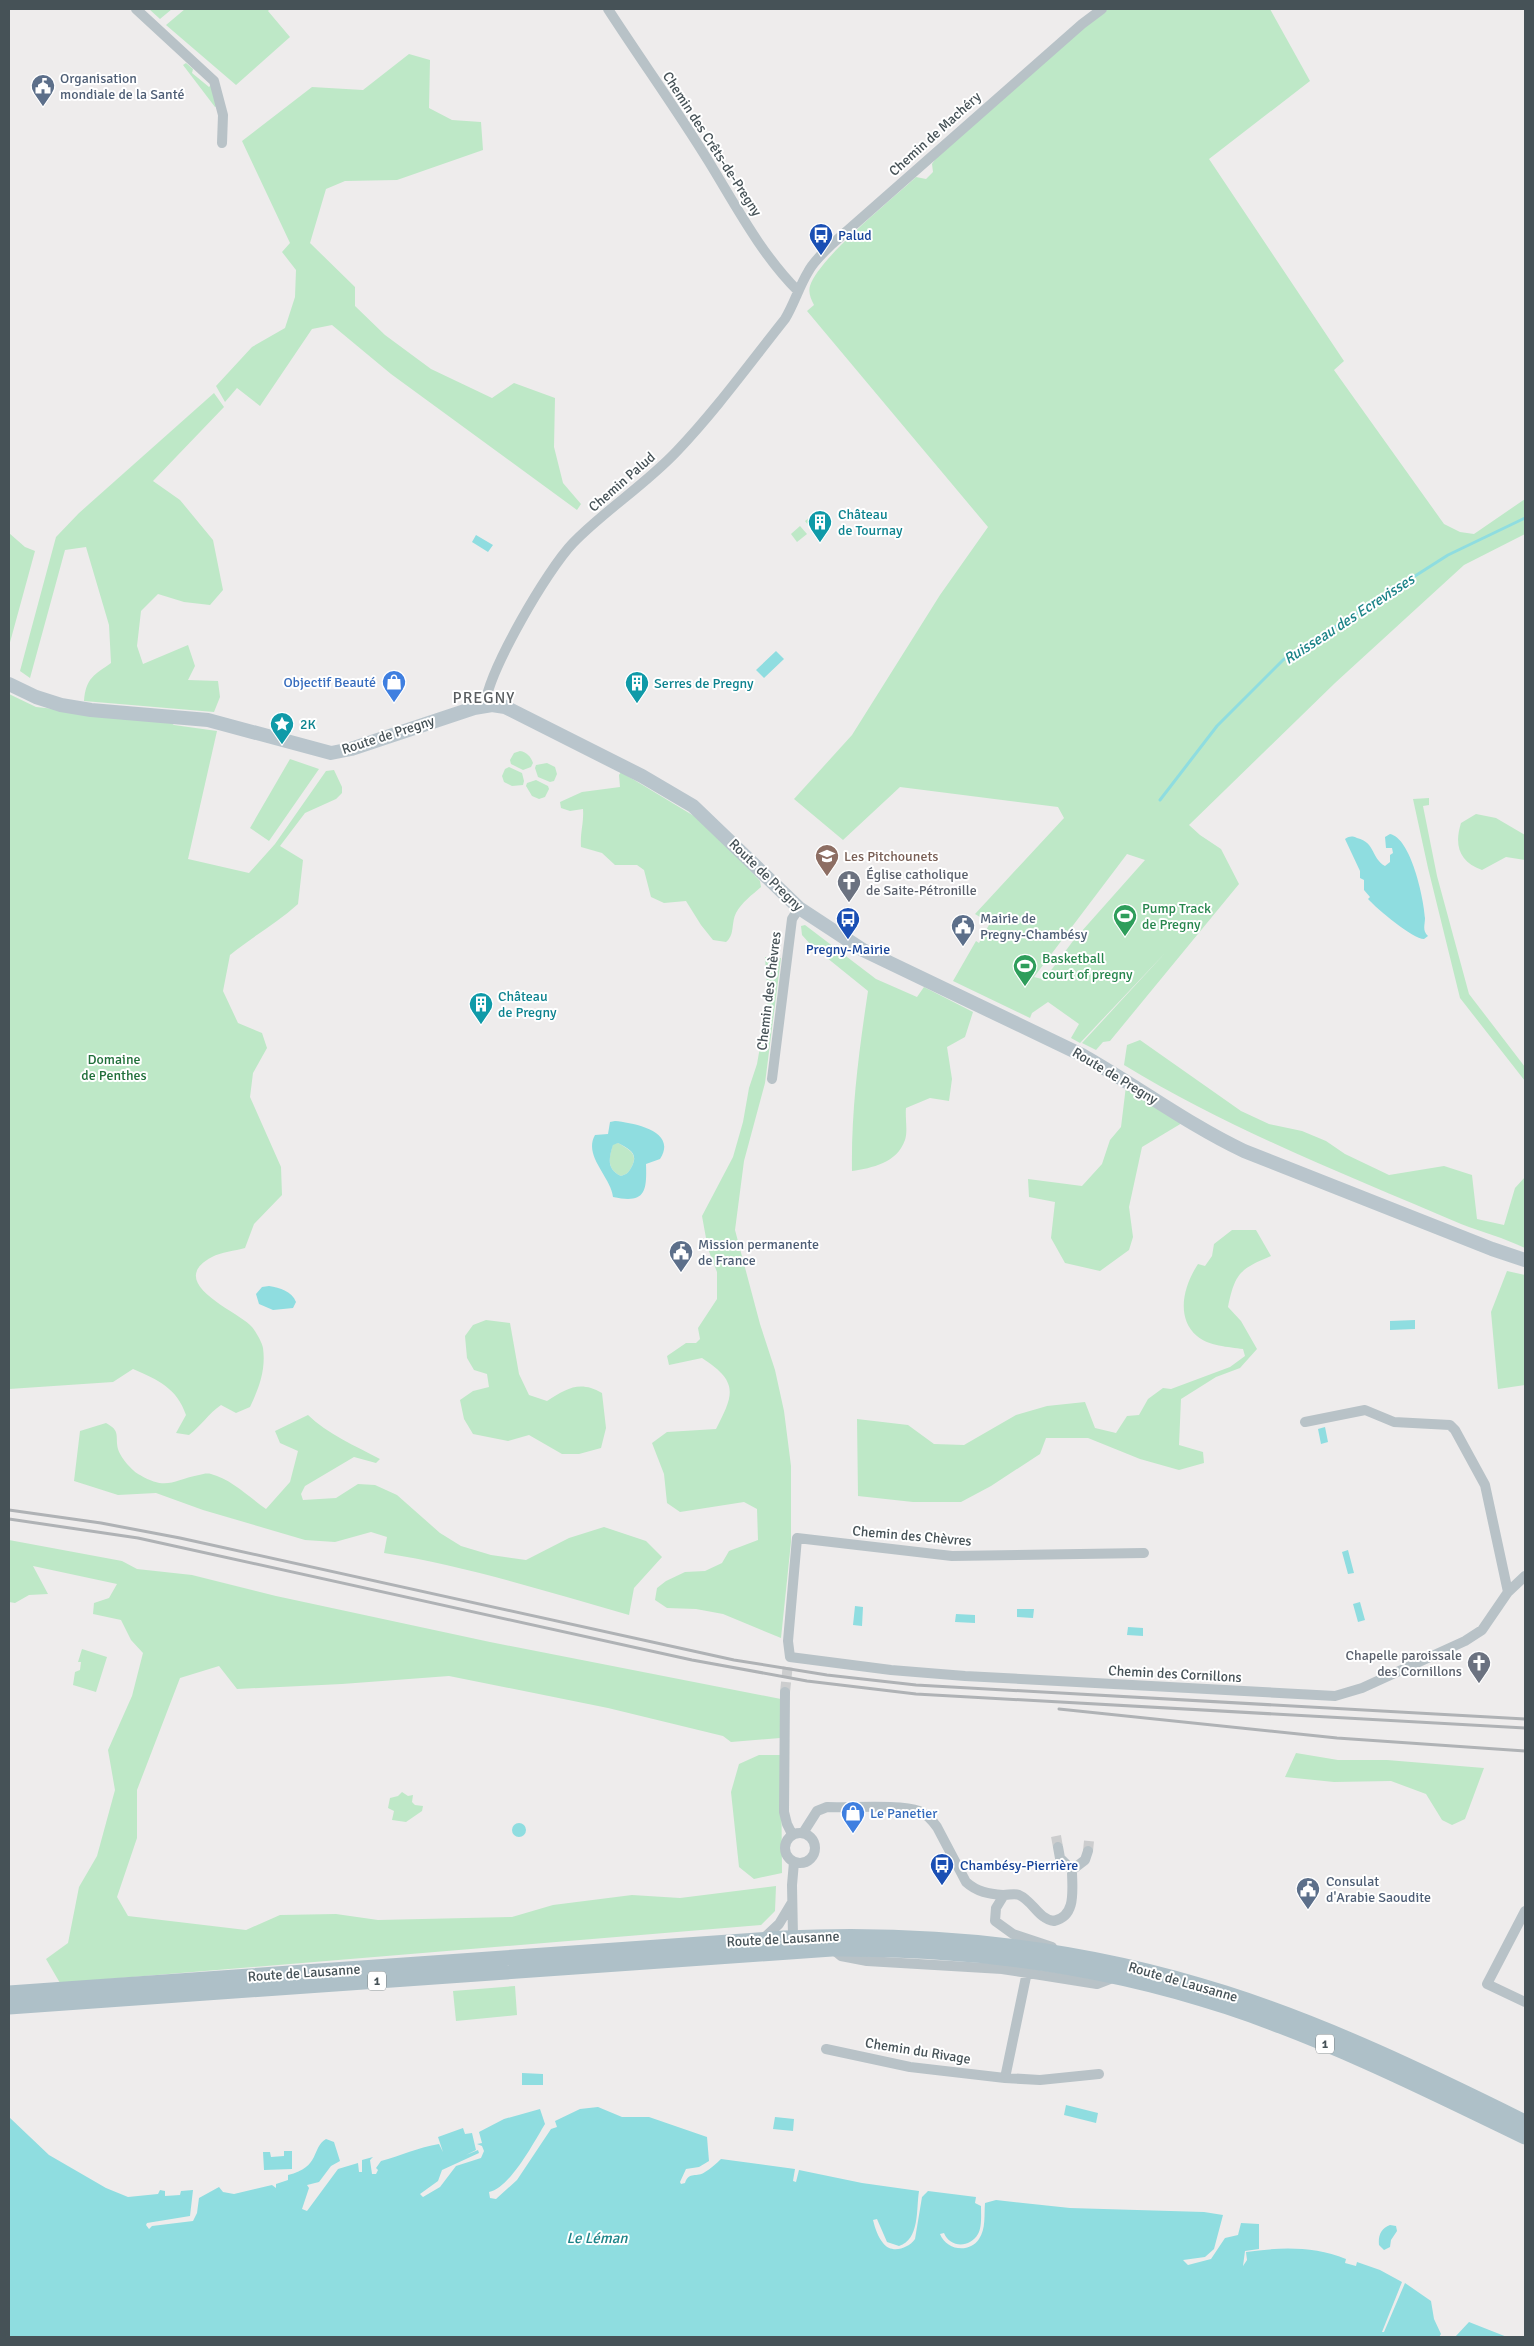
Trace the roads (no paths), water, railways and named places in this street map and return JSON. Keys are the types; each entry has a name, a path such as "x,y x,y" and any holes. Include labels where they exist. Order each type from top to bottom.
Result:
{"main road":[{"name":"Route de Lausanne","path":"9,2007 794,1944 871,1936 926,1937 1005,1944 1074,1955 1185,1981 1266,2007 1378,2053 1525,2122"},
{"name":"Route de Lausanne","path":"9,1993 762,1939 832,1949 924,1950 976,1953 1031,1960 1116,1976 1201,1999 1287,2029 1364,2061 1525,2137"}],"street":[{"path":"136,9 214,81 223,115 222,143"},
{"name":"Chemin des Crêts-de-Pregny","path":"608,9 709,162 746,223 784,277 798,291"},
{"name":"Chemin de Machéry","path":"798,291 809,269 831,245 1102,9"},
{"name":"Chemin Palud","path":"485,705 486,696 504,652 562,555 607,512 661,468 702,425 785,319 794,304 798,291"},
{"name":"Route de Pregny","path":"9,684 36,697 62,704 91,710 208,720 331,753 351,749 485,705 498,705 642,776 693,806 799,908 863,950 1082,1055 1114,1073 1205,1132 1244,1151 1492,1249 1525,1260"},
{"name":"Chemin des Chèvres","path":"772,1078 792,920 799,908"},
{"path":"1305,1422 1365,1410 1394,1422 1443,1423 1450,1425 1455,1430 1485,1485 1508,1592"},
{"name":"Chemin des Chèvres","path":"789,1661 788,1641 798,1538 952,1556 1144,1553"},
{"name":"Chemin des Cornillons","path":"789,1661 965,1676 1335,1696 1362,1688 1465,1641 1482,1630 1508,1592 1525,1576"},
{"path":"785,1692 784,1812 792,1834"},
{"path":"803,1832 817,1811 827,1808 907,1809 920,1812 932,1820 937,1827 966,1882 982,1892 1004,1895 1018,1894 1042,1917 1050,1920 1059,1920 1070,1912 1072,1870 1060,1858 1058,1847"},
{"path":"794,1862 806,1862 814,1852 812,1838 803,1832 792,1834 785,1842 785,1851 794,1862 792,1903 794,1944"},
{"path":"1072,1870 1085,1860 1088,1851"},
{"path":"1004,1895 996,1908 996,1921 1013,1934 1074,1955"},
{"path":"762,1939 774,1930 792,1903"},
{"path":"1525,1911 1487,1984 1525,2002"},
{"name":"Route de Lausanne","path":"832,1949 841,1956 867,1961 963,1965 1027,1972 1097,1984 1116,1976"},
{"path":"1005,2078 1027,1972"},
{"name":"Chemin du Rivage","path":"826,2049 910,2067 1005,2078 1040,2080 1098,2074"}],"water":[{"path":"476,535 493,545 488,552 472,542"},
{"path":"776,651 784,659 764,678 756,670"},
{"path":"1390,834 1397,838 1404,846 1415,870 1424,909 1424,930 1428,936 1424,939 1404,929 1368,899 1370,897 1364,890 1364,880 1360,878 1360,871 1345,839 1352,837 1363,840 1371,847 1377,859 1385,866 1390,862 1390,855 1393,853 1392,848 1386,848 1385,837"},
{"path":"610,1122 623,1122 651,1130 659,1135 663,1142 664,1149 660,1159 646,1164 646,1182 642,1194 632,1199 613,1197 608,1182 592,1151 595,1135 608,1134","holes":["618,1143 630,1150 634,1156 629,1171 621,1176 613,1170 610,1163 613,1145"]},
{"path":"269,1286 281,1289 292,1295 296,1302 293,1308 273,1310 259,1304 256,1294 262,1287"},
{"path":"1415,1320 1415,1329 1390,1330 1390,1321"},
{"path":"1325,1427 1328,1442 1321,1444 1318,1429"},
{"path":"1348,1550 1354,1573 1348,1574 1342,1552"},
{"path":"1360,1602 1365,1620 1358,1622 1353,1604"},
{"path":"855,1606 863,1607 862,1626 853,1625"},
{"path":"1017,1609 1034,1609 1033,1618 1017,1617"},
{"path":"956,1614 975,1615 975,1623 955,1622"},
{"path":"1128,1627 1143,1628 1143,1636 1127,1635"},
{"path":"519,1823 524,1825 526,1830 524,1835 519,1837 514,1835 512,1830 514,1825"},
{"path":"522,2073 543,2074 543,2085 522,2085"},
{"path":"1066,2105 1098,2113 1096,2123 1064,2115"},
{"name":"Le Léman","path":"598,2107 622,2117 649,2117 707,2137 709,2161 699,2167 686,2169 680,2182 681,2184 685,2183 691,2176 702,2174 721,2159 795,2169 793,2181 796,2182 799,2170 862,2183 919,2191 914,2231 906,2242 899,2246 887,2242 877,2219 873,2220 883,2243 890,2248 904,2248 915,2239 922,2197 928,2191 976,2197 975,2203 981,2206 979,2231 970,2242 955,2244 944,2233 940,2234 947,2244 958,2248 970,2247 979,2239 984,2226 985,2203 996,2200 1070,2208 1204,2212 1223,2215 1214,2249 1205,2257 1183,2260 1188,2265 1211,2259 1225,2238 1238,2235 1241,2223 1259,2224 1259,2249 1245,2251 1243,2266 1247,2260 1246,2252 1272,2249 1309,2250 1346,2259 1345,2263 1356,2266 1357,2262 1380,2270 1402,2282 1382,2332 1384,2332 1405,2283 1431,2301 1434,2319 1441,2334 1439,2337 9,2337 9,2117 49,2155 106,2188 128,2197 158,2194 160,2190 165,2191 165,2196 180,2195 181,2191 193,2190 190,2216 147,2223 146,2225 149,2229 152,2226 193,2221 197,2213 199,2198 219,2187 223,2192 234,2194 272,2185 276,2188 276,2184 288,2180 288,2175 306,2167 314,2157 318,2147 326,2139 334,2142 340,2161 331,2166 319,2182 307,2185 309,2188 302,2209 307,2211 338,2169 358,2163 359,2172 362,2172 362,2160 373,2157 370,2160 372,2174 376,2174 378,2170 376,2168 381,2161 439,2144 443,2152 438,2137 463,2128 465,2134 472,2133 476,2150 466,2155 478,2150 479,2153 442,2170 438,2181 420,2194 423,2197 440,2187 456,2166 481,2158 484,2151 482,2146 477,2144 482,2143 479,2132 504,2119 540,2109 545,2124 513,2173 497,2189 489,2192 490,2198 496,2199 517,2180 551,2129 557,2127 555,2121 580,2109"},
{"path":"775,2117 794,2119 793,2131 773,2129"},
{"path":"284,2151 292,2151 292,2169 264,2170 263,2152 270,2152 271,2157 284,2156"},
{"path":"1390,2225 1396,2226 1397,2231 1391,2240 1390,2247 1384,2250 1379,2245 1379,2238 1382,2230"},
{"path":"1469,2322 1507,2337 1455,2337"}],"waterway":[{"name":"Ruisseau des Ecrevisses","path":"1160,800 1217,726 1283,660 1448,555 1525,518"}],"tunnel":[{"path":"785,1692 788,1664"},
{"path":"1056,1836 1058,1847"},
{"path":"1088,1851 1089,1841"}],"railway":[{"path":"9,1510 101,1523 180,1538 734,1660 827,1675 916,1685 1525,1719"},
{"path":"9,1519 138,1538 692,1660 807,1681 916,1694 1525,1728"},
{"path":"1059,1709 1337,1738 1525,1751"}],"place":[{"name":"Organisation mondiale de la Santé","path":"43,107"},
{"name":"Palud","path":"821,256"},
{"name":"Château de Tournay","path":"820,543"},
{"name":"Objectif Beauté","path":"394,703"},
{"name":"Serres de Pregny","path":"637,704"},
{"name":"2K","path":"282,745"},
{"name":"Les Pitchounets","path":"827,877"},
{"name":"Église catholique de Saite-Pétronille","path":"849,903"},
{"name":"Pump Track de Pregny","path":"1125,937"},
{"name":"Pregny-Mairie","path":"848,940"},
{"name":"Mairie de Pregny-Chambésy","path":"963,947"},
{"name":"Basketball court of pregny","path":"1025,987"},
{"name":"Château de Pregny","path":"481,1025"},
{"name":"Mission permanente de France","path":"681,1273"},
{"name":"Chapelle paroissale des Cornillons","path":"1479,1684"},
{"name":"Le Panetier","path":"853,1834"},
{"name":"Chambésy-Pierrière","path":"942,1886"},
{"name":"Consulat d'Arabie Saoudite","path":"1308,1910"}],"district":[{"name":"PREGNY","path":"484,698"}],"park label":[{"name":"Domaine de Penthes","path":"114,1068"}]}
